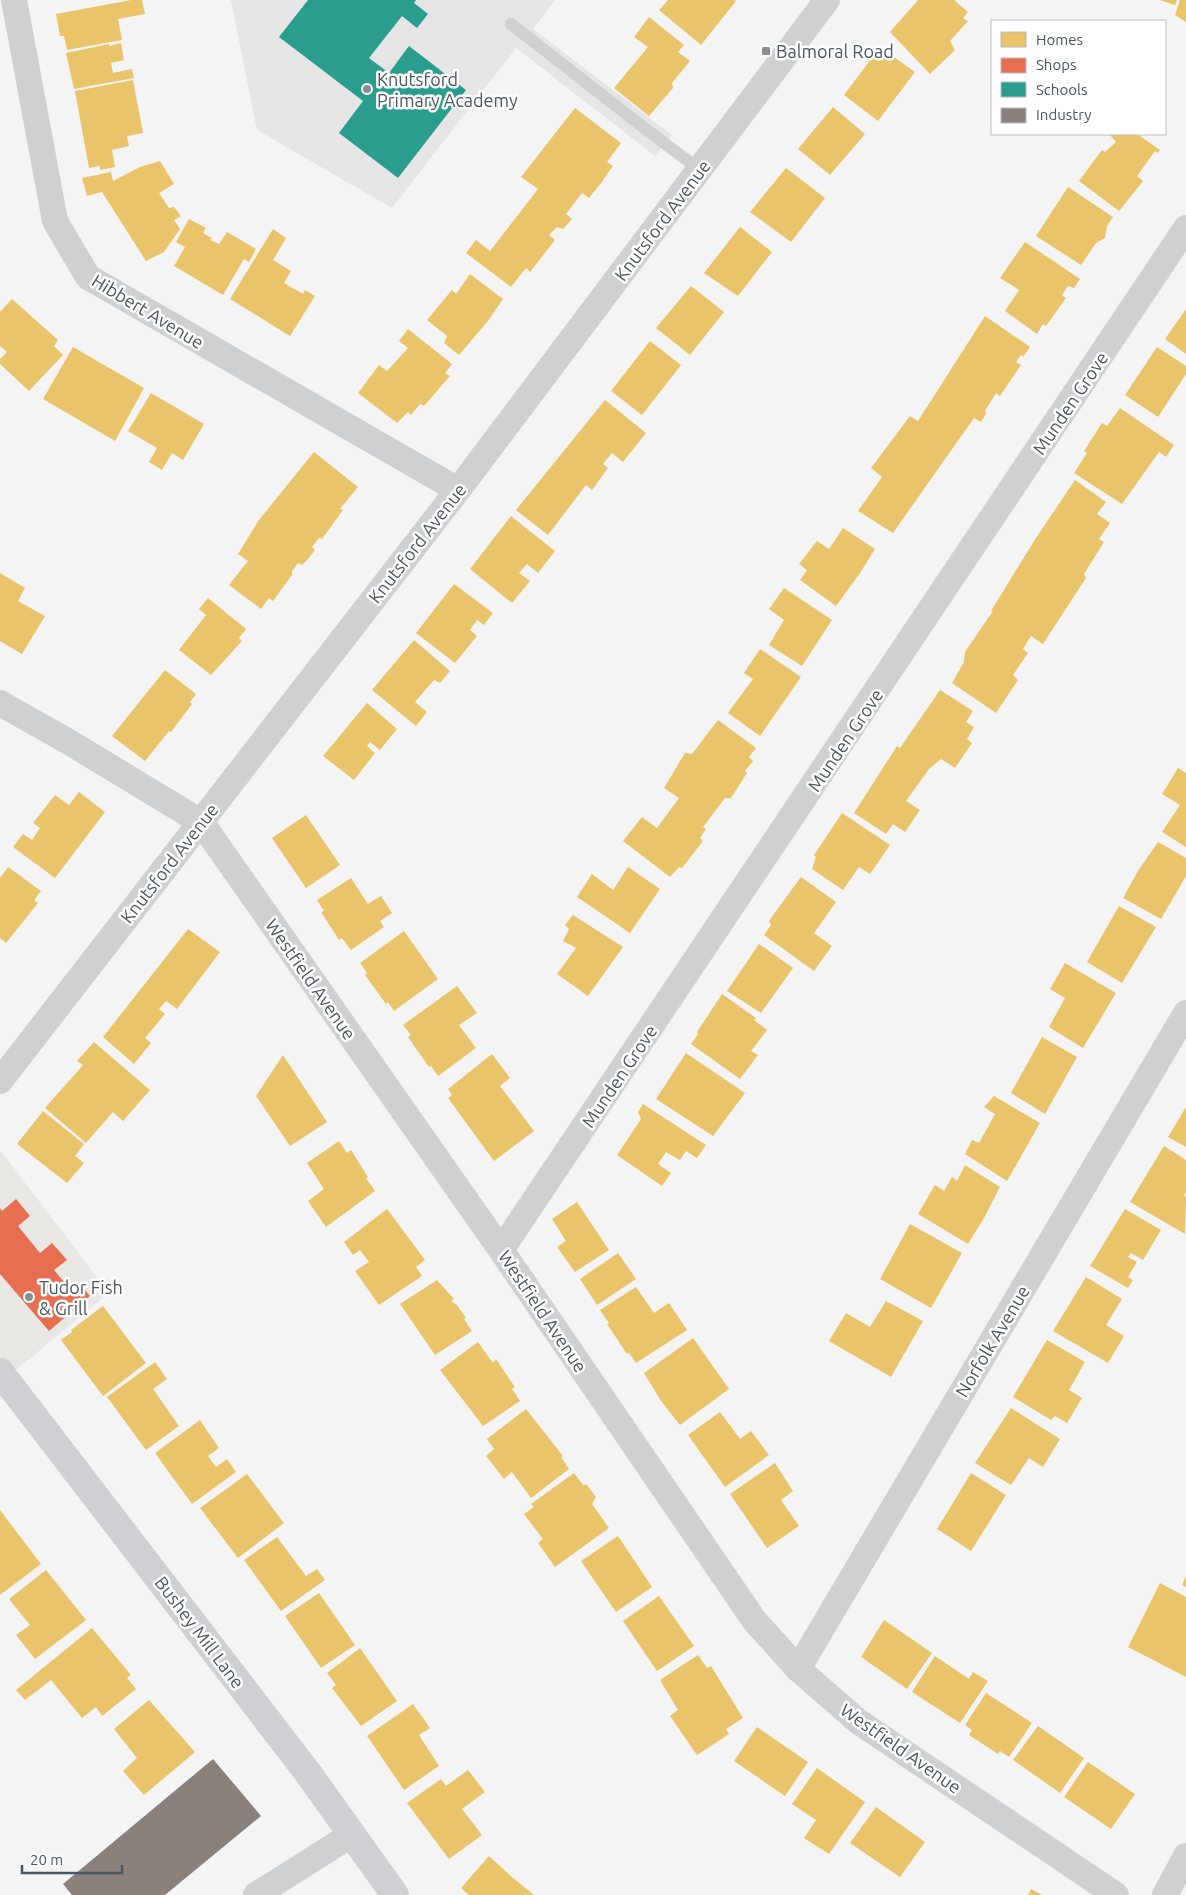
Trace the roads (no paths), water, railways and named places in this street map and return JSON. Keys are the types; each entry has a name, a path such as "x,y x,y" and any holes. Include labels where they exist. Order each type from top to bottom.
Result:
{"street":[{"name":"Hibbert Avenue","path":"14,0 55,221 88,277 458,490"},
{"name":"Knutsford Avenue","path":"0,1080 458,490 827,0"},
{"name":"Munden Grove","path":"501,1250 1186,228"},
{"name":"Westfield Avenue","path":"0,703 69,742 201,822 501,1250 754,1620 798,1669 859,1722 1116,1895"},
{"name":"Norfolk Avenue","path":"798,1669 1186,1013"},
{"name":"Bushey Mill Lane","path":"0,1372 308,1773 395,1895"},
{"path":"256,1895 351,1835"},
{"path":"1165,1895 1186,1856"}],"lane":[{"path":"511,24 700,170"}],"place":[{"name":"Balmoral Road","path":"766,51"},
{"name":"Knutsford Primary Academy","path":"367,89"},
{"name":"Tudor Fish & Grill","path":"29,1297"}]}
